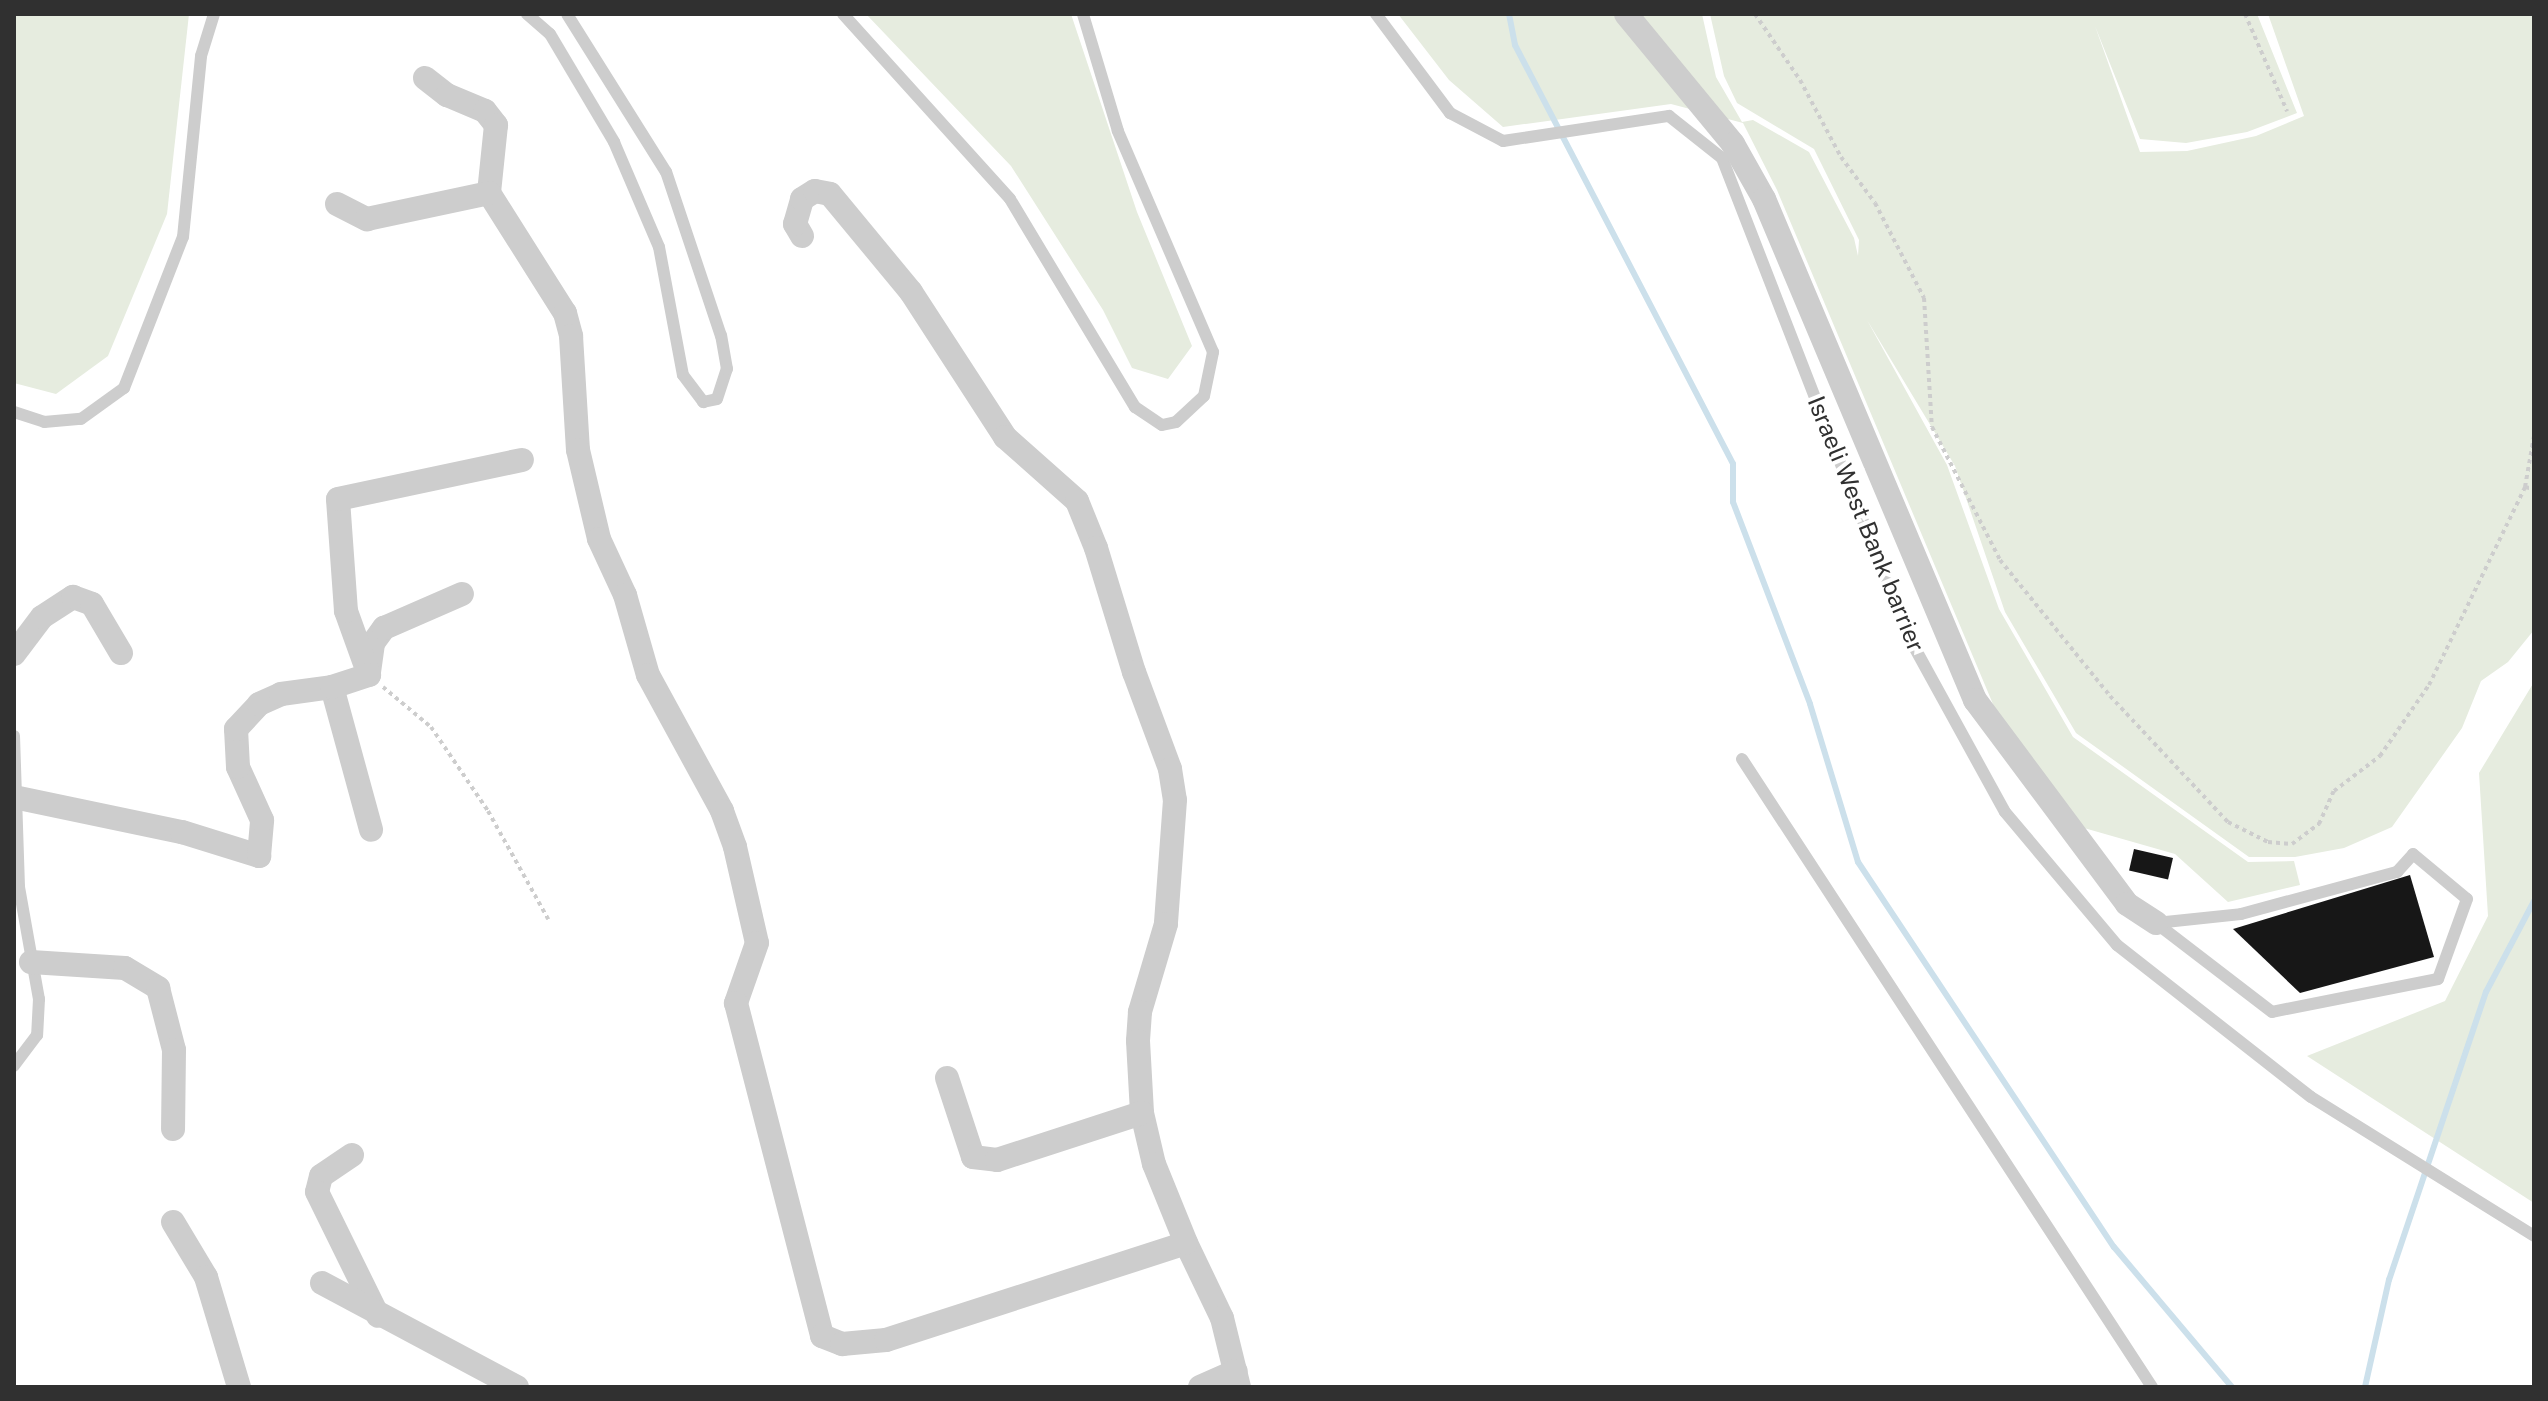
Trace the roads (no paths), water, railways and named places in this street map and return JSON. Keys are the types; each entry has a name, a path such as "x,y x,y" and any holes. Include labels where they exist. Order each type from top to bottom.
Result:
{"street":[{"path":"1626,14 1733,144 1764,199 1975,700 2127,904 2156,923"},
{"path":"425,78 447,95 485,111 496,125 489,193 565,313 571,336 578,450 599,539 625,595 648,675 722,811 735,847 757,943 736,1003 822,1336 842,1344 886,1340 1186,1243"},
{"path":"802,236 795,224 802,199 815,191 830,194 911,292 1005,437 1077,501 1096,548 1134,672 1170,769 1175,800 1166,924 1140,1012 1142,1113 1154,1164 1186,1243 1222,1318 1237,1379 1200,1387"},
{"path":"337,204 367,219 489,193"},
{"path":"369,675 346,611 338,499 522,460"},
{"path":"369,675 373,643 384,628 462,594"},
{"path":"14,654 42,617 73,597 92,604 121,653"},
{"path":"17,797 182,832 259,856 262,820 238,767 236,729 259,704 281,694 332,687 369,675"},
{"path":"332,687 371,830"},
{"path":"31,962 125,968 158,988 174,1050 173,1129"},
{"path":"947,1078 973,1157 997,1160 1142,1113"},
{"path":"352,1155 321,1176 317,1192 378,1316"},
{"path":"173,1222 206,1277 239,1387"},
{"path":"322,1283 378,1316 517,1387"}],"lane":[{"path":"14,412 44,422 81,419 124,388 183,237 201,56 214,14"},
{"path":"527,14 550,34 614,142 659,247 683,375 703,402 717,399 727,369 721,336 666,172 567,14"},
{"path":"843,14 1010,199 1135,407 1162,425 1176,422 1204,396 1213,352 1118,131 1083,14"},
{"name":"Israeli West Bank barrier","path":"1376,14 1450,113 1503,141 1669,116 1722,158 1906,632 2005,812 2117,945 2311,1097 2534,1236"},
{"path":"14,736 19,887 39,999 37,1035 14,1066"},
{"path":"1742,759 2152,1387"},
{"path":"2413,854 2467,899 2438,979 2272,1012 2156,923 2269,906 2397,872 2413,854"}],"waterway":[{"path":"1509,14 1515,45 1733,464 1733,502 1810,704 1858,862 2114,1247 2232,1387"},
{"path":"2365,1387 2389,1280 2486,992 2534,901"}]}
